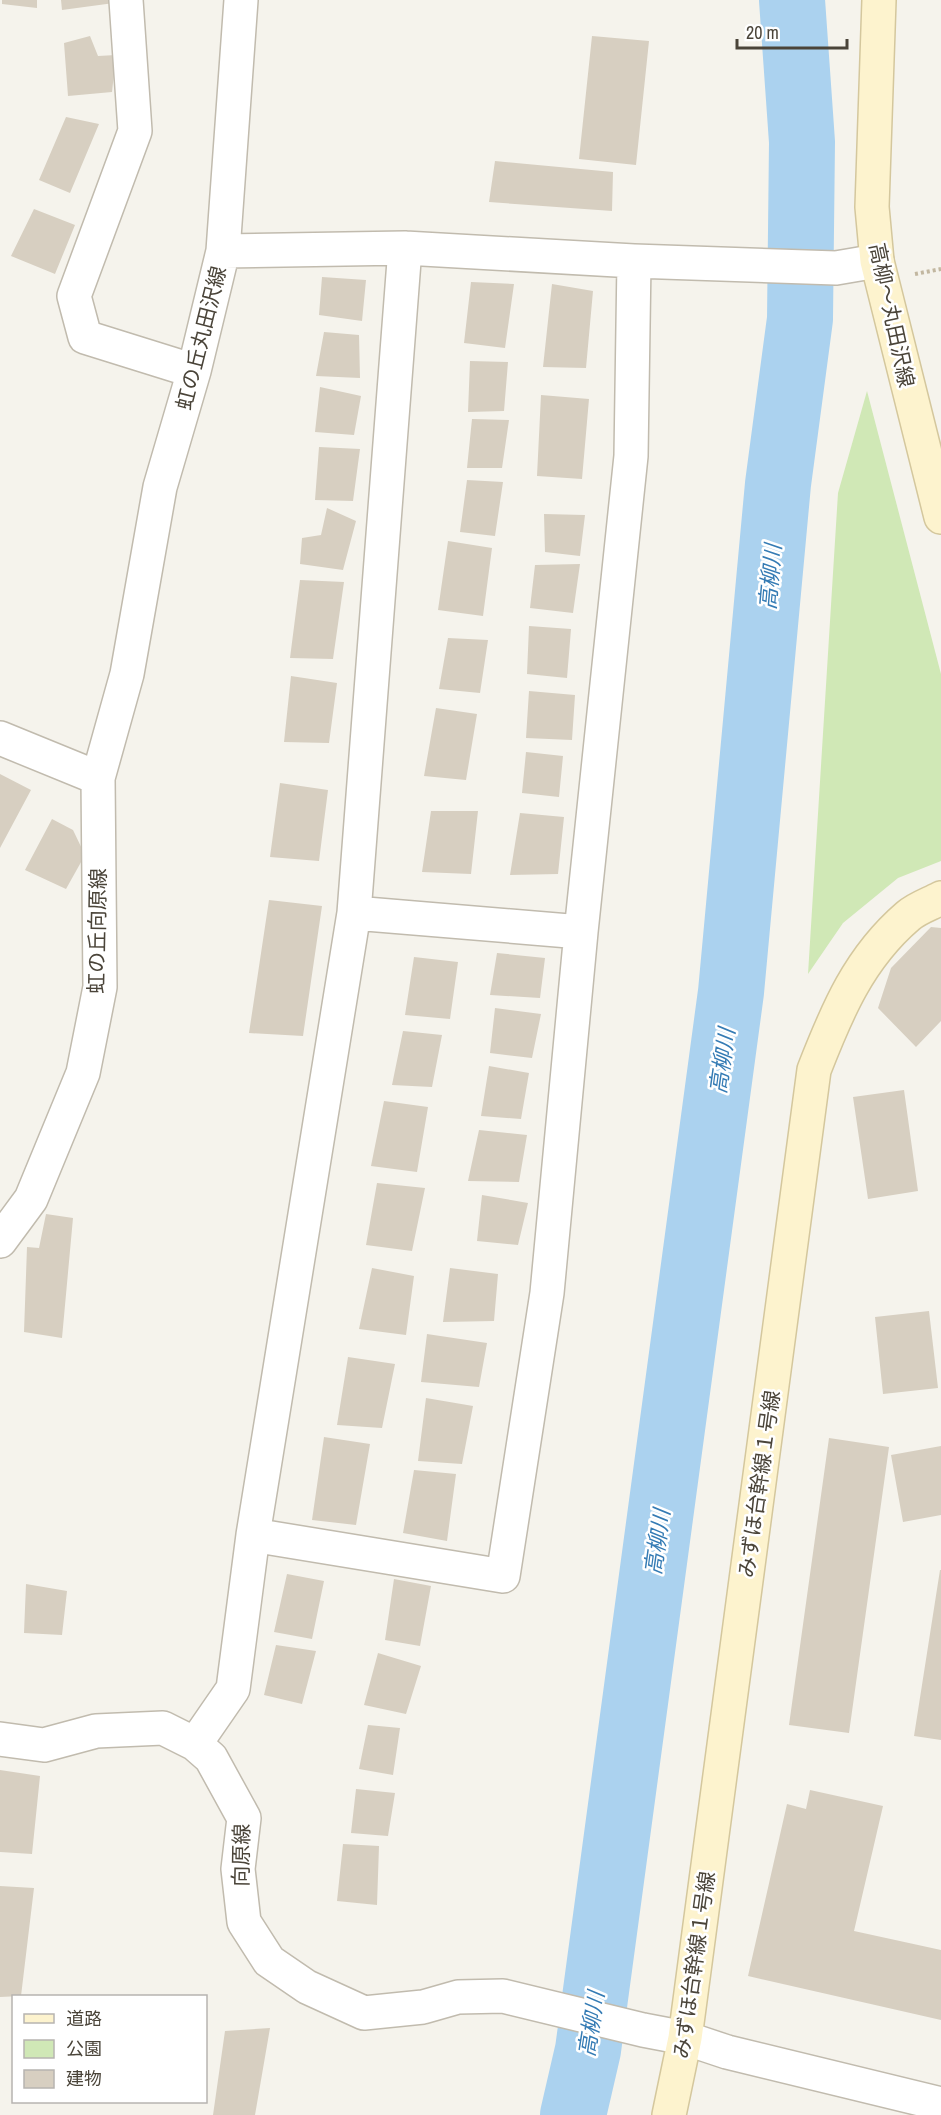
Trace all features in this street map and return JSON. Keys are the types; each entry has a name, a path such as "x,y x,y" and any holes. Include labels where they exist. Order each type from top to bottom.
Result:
{"street":[{"path":"126,0 135,131 74,296 85,337 194,371"},
{"path":"223,251 241,0"},
{"name":"高柳～丸田沢線","path":"879,0 872,207 877,261 941,518"},
{"path":"195,1744 233,1689 253,1535 354,913 405,248"},
{"name":"虹の丘丸田沢線","path":"98,778 128,674 160,487 194,371 223,251 405,248 634,261 836,268 877,261"},
{"path":"253,1535 503,1576 547,1293 581,932 631,456 634,261"},
{"path":"0,738 98,778"},
{"name":"虹の丘向原線","path":"0,1241 31,1199 83,1073 100,987 98,778"},
{"name":"みずほ台幹線１号線","path":"669,2115 685,2038 814,1070 842,999 875,949 910,914 941,898"},
{"path":"354,913 581,932"},
{"name":"向原線","path":"0,1739 44,1745 96,1731 163,1728 195,1744 211,1758 244,1818 238,1869 244,1922 269,1961 307,1987 364,2013 423,2007 458,1997 503,1996 685,2038 727,2052 941,2104"}],"green space":[{"path":"867,391 941,674 941,861 898,878 843,923 808,974 838,493"}],"building":[{"path":"2,0 37,0 37,8 2,4"},
{"path":"61,0 113,0 114,3 62,10"},
{"path":"90,36 98,56 116,55 112,92 68,96 64,43"},
{"path":"592,36 649,41 636,165 579,159"},
{"path":"66,117 99,124 70,193 39,180"},
{"path":"495,161 613,172 612,211 489,202"},
{"path":"34,209 75,225 55,274 11,256"},
{"path":"322,277 366,280 362,321 319,315"},
{"path":"471,282 514,284 505,348 464,343"},
{"path":"552,284 593,291 586,368 543,367"},
{"path":"324,332 359,335 360,378 316,376"},
{"path":"470,361 508,362 504,411 468,412"},
{"path":"320,387 361,396 354,435 315,432"},
{"path":"541,395 589,399 582,479 537,476"},
{"path":"472,419 509,420 502,468 467,468"},
{"path":"319,447 360,449 353,501 315,500"},
{"path":"467,480 503,482 495,536 460,532"},
{"path":"327,508 356,521 343,570 300,564 302,538 321,535"},
{"path":"544,514 585,515 580,556 545,552"},
{"path":"448,541 492,548 483,616 438,610"},
{"path":"580,564 573,613 530,608 535,565"},
{"path":"300,580 344,582 333,659 290,658"},
{"path":"529,626 571,629 567,678 527,674"},
{"path":"448,638 488,640 480,693 439,689"},
{"path":"291,676 337,683 329,743 284,742"},
{"path":"529,691 575,695 572,740 526,738"},
{"path":"436,708 477,714 466,780 424,776"},
{"path":"526,752 563,756 559,797 522,793"},
{"path":"0,774 31,790 0,848"},
{"path":"280,783 328,790 319,861 270,857"},
{"path":"431,811 478,811 471,874 422,872"},
{"path":"520,813 564,817 558,874 510,875"},
{"path":"52,819 73,830 85,855 66,889 25,870"},
{"path":"269,900 322,906 303,1036 249,1033"},
{"path":"931,927 941,928 941,1021 916,1047 878,1008 891,968"},
{"path":"497,953 545,958 540,998 490,995"},
{"path":"414,957 458,962 450,1019 405,1015"},
{"path":"495,1008 541,1014 532,1058 490,1053"},
{"path":"403,1031 442,1035 432,1087 392,1085"},
{"path":"489,1066 529,1073 521,1119 481,1116"},
{"path":"904,1090 918,1191 868,1199 853,1097"},
{"path":"384,1101 428,1107 417,1172 371,1166"},
{"path":"479,1130 527,1135 519,1182 468,1181"},
{"path":"377,1183 425,1188 412,1251 366,1245"},
{"path":"482,1195 528,1203 518,1245 477,1241"},
{"path":"46,1214 73,1218 62,1338 24,1332 27,1247 39,1248"},
{"path":"372,1268 414,1276 406,1335 359,1329"},
{"path":"450,1268 498,1274 494,1321 443,1322"},
{"path":"929,1311 938,1388 883,1394 875,1317"},
{"path":"427,1334 487,1343 479,1387 421,1382"},
{"path":"348,1357 395,1364 382,1428 337,1425"},
{"path":"426,1398 473,1406 462,1464 418,1461"},
{"path":"324,1437 370,1444 356,1525 312,1520"},
{"path":"829,1438 889,1447 849,1733 789,1725"},
{"path":"941,1446 941,1515 903,1522 891,1455"},
{"path":"414,1470 456,1474 447,1541 403,1533"},
{"path":"941,1570 941,1740 914,1736"},
{"path":"287,1574 324,1581 312,1639 274,1632"},
{"path":"394,1579 431,1586 420,1646 385,1640"},
{"path":"26,1584 67,1591 62,1635 24,1633"},
{"path":"276,1645 316,1651 302,1704 264,1695"},
{"path":"378,1653 421,1666 406,1714 364,1705"},
{"path":"368,1725 400,1728 393,1775 359,1769"},
{"path":"0,1770 40,1776 32,1854 0,1852"},
{"path":"356,1789 395,1793 388,1836 351,1833"},
{"path":"810,1790 883,1806 854,1931 941,1950 941,2020 748,1976 787,1804 806,1809"},
{"path":"343,1844 379,1846 377,1905 337,1901"},
{"path":"0,1886 34,1888 21,1995 0,1997"},
{"path":"270,2028 255,2115 213,2115 225,2031"}],"waterway":[{"name":"高柳川","path":"573,2115 588,2050 731,992 778,484 800,319 802,142 792,0"}]}
